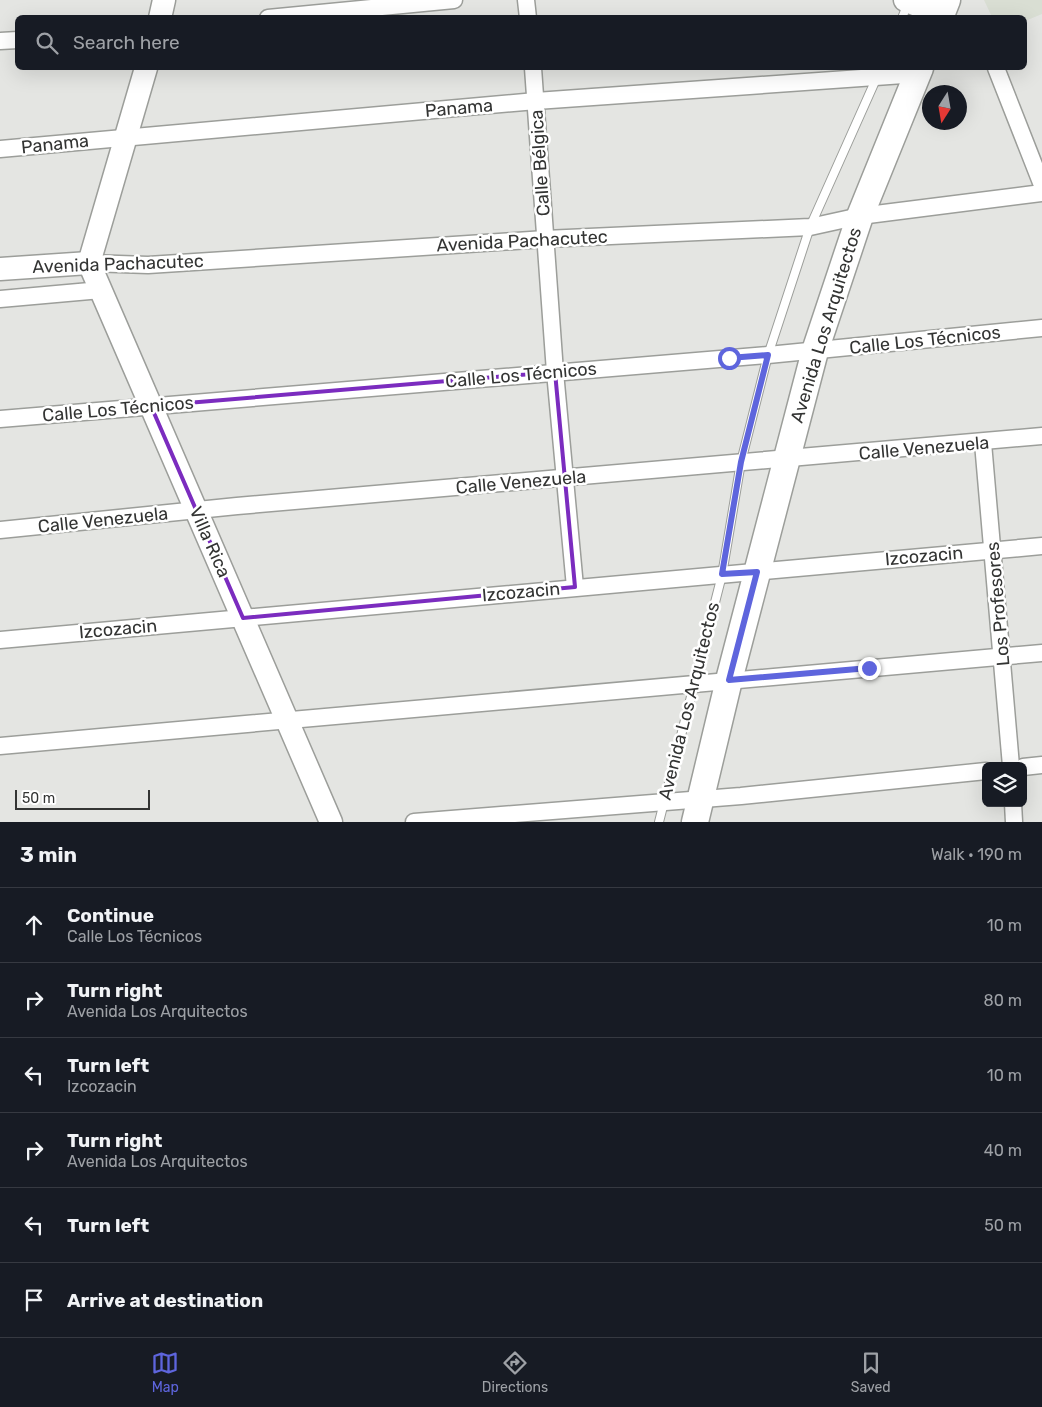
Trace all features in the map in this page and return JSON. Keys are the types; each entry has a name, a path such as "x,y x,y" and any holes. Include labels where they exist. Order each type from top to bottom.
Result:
{"main road":[{"name":"Avenida Los Arquitectos","path":"698,811 729,680 815,351 860,216 919,71"}],"street":[{"path":"161,15 164,0"},
{"path":"299,15 454,0"},
{"path":"526,0 528,15"},
{"path":"906,5 944,13"},
{"path":"0,41 15,40"},
{"path":"89,263 145,70"},
{"name":"Calle Bélgica","path":"533,70 555,372 575,587"},
{"path":"997,70 1042,185"},
{"name":"Panama","path":"0,149 536,101 879,72 919,71"},
{"name":"Avenida Pachacutec","path":"0,269 89,263 148,265 545,239 810,227 860,216 1042,193"},
{"name":"Villa Rica","path":"89,263 331,822"},
{"name":"Avenida Pachacutec","path":"0,299 102,290"},
{"name":"Calle Los Técnicos","path":"0,419 815,351 1042,328"},
{"name":"Calle Venezuela","path":"0,530 196,510 741,462 982,443 1042,436"},
{"name":"Los Profesores","path":"982,443 1003,657 1011,762"},
{"name":"Izcozacin","path":"0,640 1042,546"},
{"path":"0,746 288,722 729,680 1042,654"},
{"path":"1027,767 1042,765"},
{"path":"414,822 664,801 698,811 982,772"},
{"path":"1013,807 1014,822"}],"lane":[{"name":"Avenida Los Arquitectos","path":"659,822 692,684 722,574 741,462 768,355 810,227 879,72"}],"highlighted area":[{"path":"555,372 575,587 243,618 151,406"}],"shaded area":[{"path":"984,0 1042,0 1042,14 1027,20 1027,15 991,15"}],"route":[{"path":"729,358 768,355 741,462 722,574 757,572 729,680 869,668"}]}
